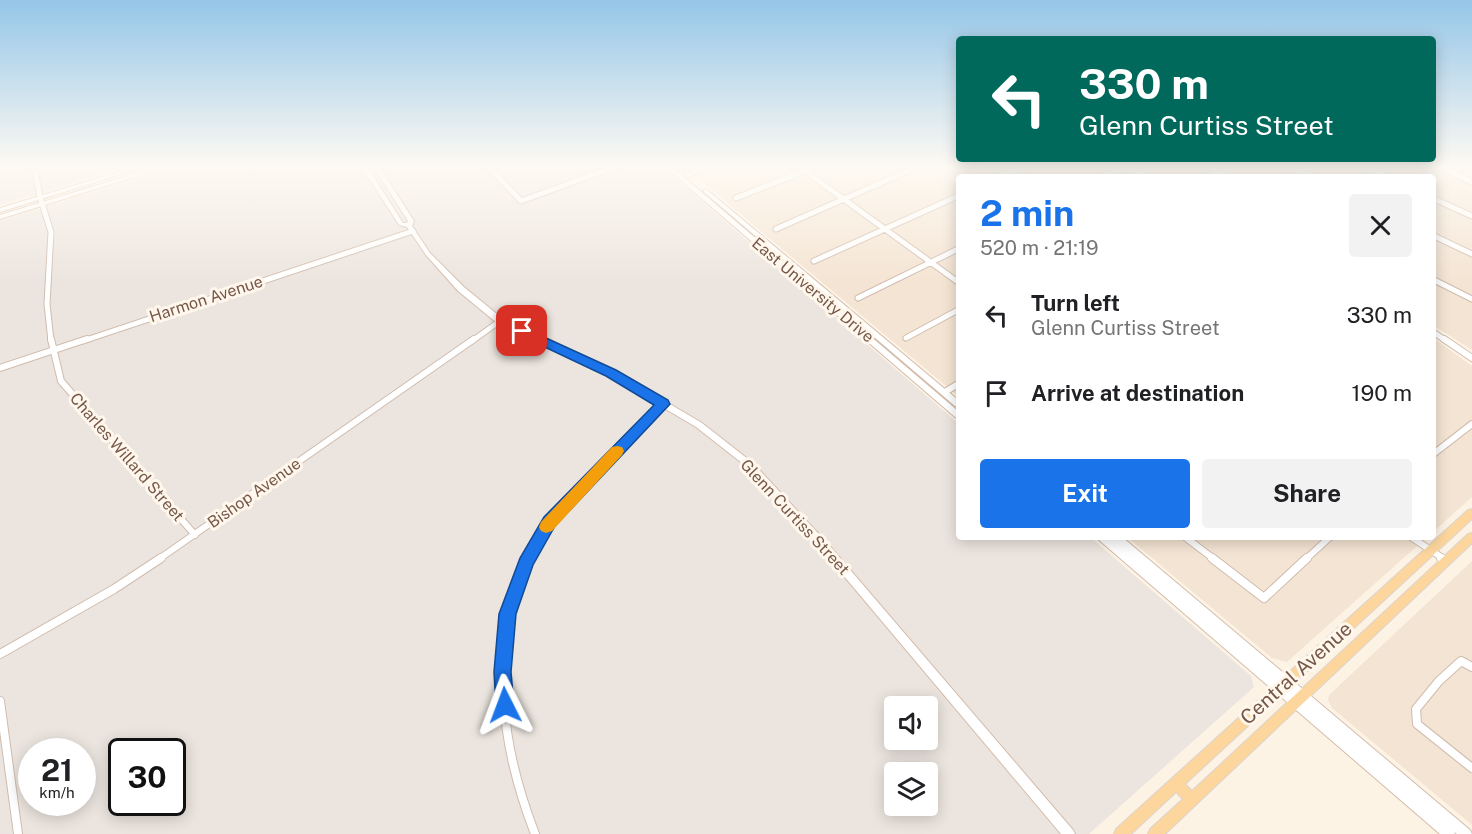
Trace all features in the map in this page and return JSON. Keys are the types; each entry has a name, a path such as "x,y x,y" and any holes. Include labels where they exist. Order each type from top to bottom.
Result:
{"main road":[{"name":"Central Avenue","path":"1121,834 1472,513"},
{"name":"Central Avenue","path":"1155,834 1472,537"},
{"path":"1176,783 1192,800"}],"street":[{"path":"0,210 23,205"},
{"path":"0,217 31,205"},
{"name":"Charles Willard Street","path":"42,205 51,232 46,304 52,350 61,381 195,535"},
{"name":"Glenn Curtiss Street","path":"388,205 401,225 411,229 428,254 461,289 500,321 611,373 699,425 733,451 778,495 1069,834"},
{"name":"Glenn Curtiss Street","path":"401,205 411,221 411,229"},
{"name":"East University Drive","path":"717,205 941,394 956,403"},
{"path":"776,229 830,205"},
{"path":"851,205 956,281"},
{"path":"814,261 938,205"},
{"path":"1447,205 1472,216"},
{"name":"Harmon Avenue","path":"0,368 411,229"},
{"path":"1436,237 1472,254"},
{"path":"858,298 956,250"},
{"path":"1436,281 1472,299"},
{"path":"906,338 956,311"},
{"name":"Bishop Avenue","path":"0,654 114,589 195,535 500,321"},
{"path":"1436,336 1472,358"},
{"path":"941,394 956,385"},
{"name":"East University Drive","path":"941,394 956,413"},
{"path":"535,834 521,804 506,738 503,672 507,614 525,563 549,522 663,404"},
{"path":"1436,452 1472,424"},
{"path":"1106,540 1283,685"},
{"path":"1118,540 1449,834"},
{"path":"1189,540 1264,598 1327,540"},
{"path":"1415,540 1446,561"},
{"path":"1472,667 1461,661 1439,681 1416,709 1417,724 1472,768"},
{"path":"1299,700 1466,834"},
{"path":"0,701 18,834"}],"shaded area":[{"path":"52,205 706,205 956,421 956,540 1093,540 1251,676 1254,687 1089,834 0,834 0,221"},
{"path":"730,205 956,205 956,394"},
{"path":"1436,205 1472,205 1472,350 1436,327"},
{"path":"1436,340 1472,366 1472,497 1436,529"},
{"path":"1131,540 1424,540 1287,662 1272,658"},
{"path":"1472,561 1472,825 1332,708 1328,700 1329,695"}],"slow traffic":[{"path":"546,527 617,451"}],"route":[{"path":"505,705 503,672 507,614 525,563 549,522 663,404 611,373 522,331"}]}
